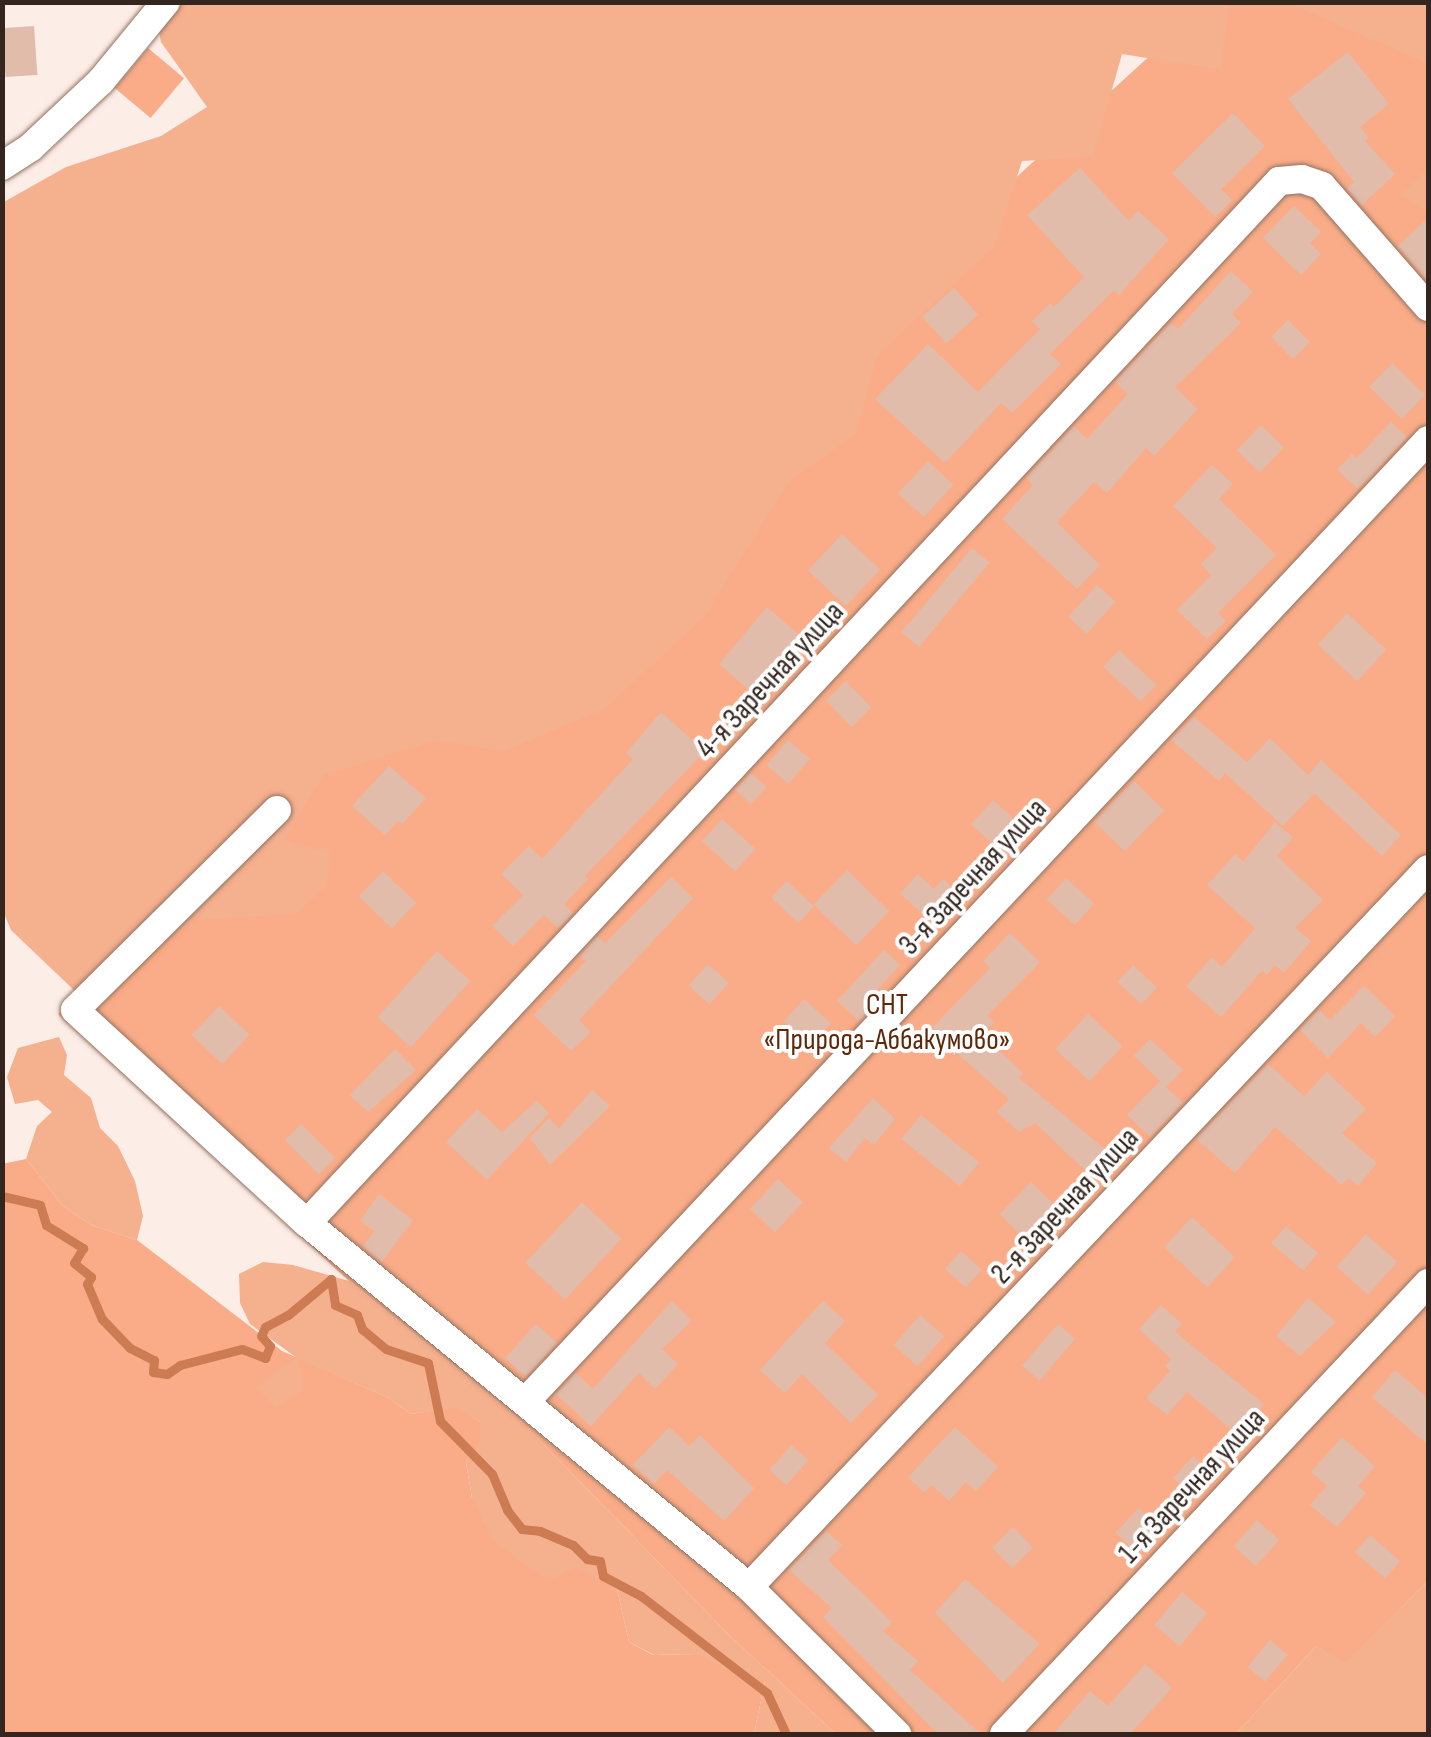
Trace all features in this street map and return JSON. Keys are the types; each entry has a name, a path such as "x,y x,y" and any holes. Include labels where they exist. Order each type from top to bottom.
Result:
{"street":[{"path":"2,166 31,147 101,81 140,15 166,2"},
{"name":"4-я Заречная улица","path":"308,1223 1279,182 1302,180 1322,186 1428,306"},
{"name":"3-я Заречная улица","path":"524,1402 1428,440"},
{"path":"277,810 74,1010 308,1223 749,1587 897,1734"},
{"name":"2-я Заречная улица","path":"749,1587 1428,868"},
{"name":"1-я Заречная улица","path":"1004,1734 1428,1282"}],"green space":[{"name":"СНТ «Природа-Аббакумово»","path":"1208,3 1413,3 1428,19 1428,1581 1345,1664 1316,1646 1236,1734 836,1734 730,1636 518,1418 349,1281 58,1014 415,662 448,694"},
{"path":"148,48 184,78 151,118 115,88"},
{"path":"26,1159 63,1206 91,1225 137,1240 282,1351 387,1397 411,1414 456,1407 480,1422 481,1440 466,1462 472,1498 617,1589 629,1642 653,1655 697,1654 765,1681 754,1734 3,1734 2,1164"}],"shaded area":[{"path":"153,3 1230,3 1221,70 1122,54 1093,157 1022,161 995,246 878,355 856,434 789,482 705,616 605,709 505,751 434,741 324,775 284,840 330,853 327,887 295,914 194,920 79,995 11,930 3,911 2,203 66,167 161,136 207,107 161,42"},
{"path":"1288,3 1428,3 1428,64"},
{"path":"1428,167 1428,213 1401,195"},
{"path":"59,1037 67,1055 64,1075 91,1098 100,1128 118,1146 135,1181 143,1216 137,1240 91,1225 63,1206 26,1159 37,1126 52,1112 38,1100 15,1104 7,1077 18,1048"},
{"path":"263,1262 293,1265 349,1281 518,1418 730,1636 836,1734 754,1734 765,1681 727,1670 697,1654 654,1655 629,1642 617,1589 576,1567 548,1581 492,1540 472,1498 466,1462 480,1440 480,1422 456,1408 411,1414 387,1397 299,1359 304,1390 275,1408 256,1387 297,1358 250,1324 240,1303 239,1274"},
{"path":"1428,1581 1428,1734 1236,1734 1316,1646 1345,1663"}],"building":[{"path":"34,26 37,75 5,77 2,28"},
{"path":"1348,52 1389,104 1360,127 1369,138 1365,141 1395,174 1362,205 1347,188 1354,182 1288,99"},
{"path":"1233,113 1265,146 1221,189 1232,200 1215,217 1172,173"},
{"path":"1080,168 1129,221 1138,211 1169,239 1119,295 1114,290 1050,354 1061,364 1012,413 1001,403 945,463 875,399 928,344 978,392 1040,329 1032,321 1050,303 1054,307 1084,277 1027,215"},
{"path":"1294,206 1321,232 1310,243 1321,254 1301,275 1263,238"},
{"path":"1428,218 1428,281 1398,246"},
{"path":"1231,271 1253,292 1232,314 1241,323 1175,387 1198,409 1154,456 1146,448 1107,493 1094,482 1057,522 1100,565 1077,589 1002,519 1033,485 1026,478 1074,426 1087,439 1128,394 1115,382 1171,323 1178,329"},
{"path":"954,288 978,315 946,344 922,317"},
{"path":"1288,320 1310,342 1293,359 1271,337"},
{"path":"1392,363 1425,395 1402,419 1369,387"},
{"path":"1391,422 1407,437 1358,489 1337,470 1352,454 1357,458"},
{"path":"1261,425 1284,447 1260,472 1237,450"},
{"path":"928,461 954,485 924,517 898,493"},
{"path":"1212,465 1233,484 1219,499 1276,555 1218,613 1226,621 1207,639 1177,610 1211,575 1201,564 1217,548 1173,506"},
{"path":"842,534 880,569 846,606 808,571"},
{"path":"972,548 990,563 919,647 901,632"},
{"path":"1097,585 1116,602 1087,634 1068,617"},
{"path":"767,607 810,644 795,661 791,657 757,697 719,664"},
{"path":"1347,613 1386,650 1357,681 1318,644"},
{"path":"1119,650 1156,685 1141,702 1103,667"},
{"path":"846,681 872,708 852,727 826,700"},
{"path":"661,712 705,751 585,876 588,879 564,904 573,913 558,928 544,915 513,946 492,926 523,895 501,874 529,846 542,859 633,759 626,753"},
{"path":"1194,717 1247,762 1270,738 1308,775 1321,760 1401,835 1382,856 1314,793 1283,826 1225,773 1219,781 1171,740"},
{"path":"788,740 810,759 788,784 766,765"},
{"path":"389,766 426,798 402,824 398,821 385,835 352,806"},
{"path":"751,773 766,787 751,804 735,790"},
{"path":"1134,781 1164,810 1125,851 1094,822"},
{"path":"993,800 1029,832 1007,857 971,825"},
{"path":"722,819 755,849 735,871 702,841"},
{"path":"1275,822 1293,837 1277,856 1323,900 1295,928 1311,941 1284,973 1275,965 1267,975 1262,971 1221,1017 1186,986 1212,957 1222,967 1255,928 1207,885 1235,854 1243,862"},
{"path":"847,870 889,911 856,946 814,905"},
{"path":"383,871 416,903 392,928 359,896"},
{"path":"918,874 934,889 943,879 959,894 932,923 900,893"},
{"path":"671,877 693,898 579,1020 591,1032 571,1051 534,1015 586,961 580,956 598,936 605,943"},
{"path":"1066,878 1094,903 1075,925 1047,900"},
{"path":"787,881 814,906 798,923 771,898"},
{"path":"1010,933 1040,962 987,1016 994,1022 982,1035 1023,1073 1019,1078 1111,1154 1091,1176 1035,1123 1019,1132 997,1112 1009,1099 930,1030 990,968 983,961"},
{"path":"884,950 900,965 876,991 882,996 859,1021 837,1001"},
{"path":"437,951 470,981 411,1047 377,1017"},
{"path":"708,964 729,983 709,1004 689,986"},
{"path":"1133,965 1157,988 1141,1004 1117,982"},
{"path":"1364,986 1395,1016 1375,1037 1361,1023 1328,1058 1300,1030 1319,1010 1330,1020"},
{"path":"804,999 831,1023 811,1045 784,1021"},
{"path":"219,1006 250,1035 222,1064 192,1035"},
{"path":"1088,1014 1122,1046 1090,1081 1055,1049"},
{"path":"1150,1039 1183,1070 1166,1087 1183,1103 1150,1137 1127,1115 1160,1081 1134,1056"},
{"path":"395,1049 416,1070 368,1112 350,1095"},
{"path":"1268,1064 1304,1096 1327,1072 1366,1109 1342,1133 1377,1163 1358,1186 1348,1178 1342,1185 1275,1127 1235,1173 1196,1139"},
{"path":"592,1090 610,1106 550,1165 530,1138 549,1118 559,1128"},
{"path":"873,1098 895,1119 874,1145 865,1138 846,1162 829,1148"},
{"path":"537,1101 549,1113 487,1180 446,1142 477,1109 502,1132"},
{"path":"921,1115 979,1162 960,1186 901,1139"},
{"path":"301,1124 335,1158 319,1174 285,1140"},
{"path":"778,1179 803,1202 775,1232 750,1209"},
{"path":"1031,1182 1059,1209 1028,1241 1000,1214"},
{"path":"379,1194 413,1220 382,1262 363,1246 374,1231 360,1221"},
{"path":"582,1202 621,1239 565,1300 525,1263"},
{"path":"1192,1217 1235,1257 1207,1287 1164,1247"},
{"path":"1286,1226 1318,1253 1303,1271 1271,1244"},
{"path":"1366,1234 1397,1262 1368,1295 1337,1267"},
{"path":"961,1251 982,1270 966,1288 945,1269"},
{"path":"1308,1298 1336,1322 1300,1356 1276,1336"},
{"path":"672,1301 692,1321 662,1349 678,1364 655,1389 639,1373 591,1426 556,1394 576,1373 593,1389"},
{"path":"823,1301 845,1321 825,1343 878,1395 851,1423 802,1374 785,1393 760,1370"},
{"path":"1161,1305 1182,1324 1175,1332 1264,1404 1238,1435 1187,1392 1167,1415 1146,1398 1170,1371 1165,1366 1171,1359 1139,1329"},
{"path":"920,1315 944,1336 918,1366 894,1345"},
{"path":"536,1324 557,1343 526,1377 505,1358"},
{"path":"1058,1324 1075,1339 1039,1381 1022,1366"},
{"path":"1395,1370 1428,1398 1428,1445 1372,1397"},
{"path":"669,1427 689,1446 700,1435 754,1488 724,1521 667,1470 654,1484 633,1465"},
{"path":"955,1427 998,1467 976,1491 966,1482 949,1501 932,1485 924,1492 908,1477"},
{"path":"1342,1437 1375,1466 1358,1486 1366,1493 1337,1527 1310,1505 1327,1486 1311,1472"},
{"path":"791,1445 808,1460 787,1485 769,1470"},
{"path":"1193,1456 1213,1474 1193,1496 1173,1478"},
{"path":"1139,1508 1162,1530 1138,1555 1115,1532"},
{"path":"1257,1520 1279,1540 1256,1566 1234,1546"},
{"path":"1013,1527 1033,1548 1012,1568 992,1547"},
{"path":"826,1531 842,1545 828,1560 892,1622 883,1631 918,1661 910,1670 981,1734 938,1734 823,1617 832,1608 789,1570"},
{"path":"1370,1535 1400,1561 1385,1579 1355,1552"},
{"path":"965,1579 1040,1644 1003,1683 935,1613"},
{"path":"1182,1592 1207,1613 1180,1646 1154,1625"},
{"path":"1270,1640 1288,1655 1265,1682 1248,1667"},
{"path":"1145,1664 1172,1688 1130,1734 1053,1734 1090,1691 1108,1706"}],"waterway":[{"path":"2,1196 40,1205 46,1225 83,1248 74,1263 91,1277 87,1284 102,1319 130,1348 154,1360 153,1372 167,1374 180,1365 242,1349 265,1358 270,1346 261,1336 265,1327 288,1315 331,1279 335,1305 357,1315 362,1329 386,1349 428,1363 440,1421 492,1474 507,1510 522,1529 540,1531 573,1545 587,1559 600,1561 603,1576 641,1596 767,1693 786,1734"}]}
